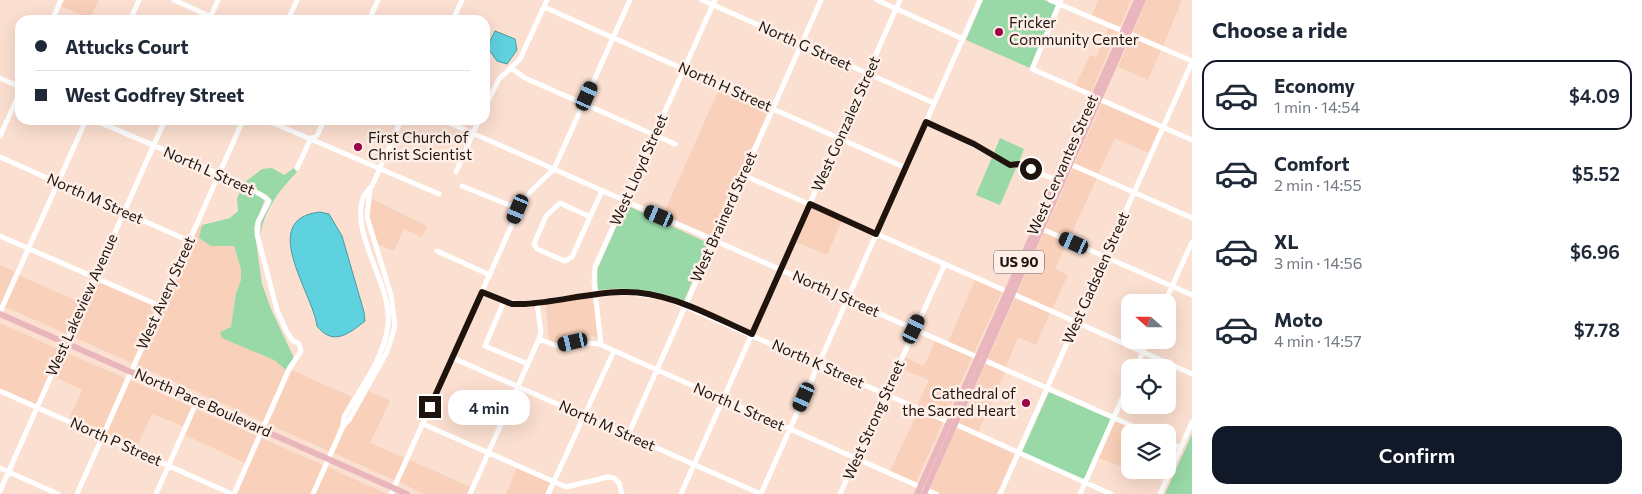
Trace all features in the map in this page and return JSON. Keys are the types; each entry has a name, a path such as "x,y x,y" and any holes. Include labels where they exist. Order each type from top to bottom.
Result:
{"main road":[{"name":"West Cervantes Street","path":"1126,31 1137,0"},
{"name":"West Cervantes Street","path":"1009,293 1042,229 1096,98 1142,0"},
{"name":"West Cervantes Street","path":"917,494 923,490 1056,180 1079,129 1096,98"},
{"path":"1070,164 1068,159 1078,138 1079,129"},
{"path":"1047,216 1048,205 1057,185 1056,180"},
{"name":"North Pace Boulevard","path":"0,313 328,459 392,491 407,494"}],"street":[{"path":"54,15 61,0"},
{"path":"132,15 139,0"},
{"path":"174,0 204,15"},
{"path":"211,15 218,0"},
{"path":"290,15 297,0"},
{"path":"371,15 378,0"},
{"path":"455,15 462,0"},
{"path":"490,97 496,84 520,59 547,0"},
{"path":"392,491 518,209 530,192 554,169 630,0"},
{"name":"North G Street","path":"702,0 714,2 934,103"},
{"name":"West Brainerd Street","path":"628,435 821,0"},
{"path":"877,0 963,39"},
{"name":"West Gonzalez Street","path":"681,494 900,0"},
{"path":"761,494 980,0"},
{"path":"1050,0 1060,2 1192,62"},
{"name":"West Lloyd Street","path":"601,345 595,295 595,267 714,2"},
{"path":"1060,2 1032,69 1192,140"},
{"name":"North H Street","path":"544,7 906,168"},
{"name":"West Gadsden Street","path":"1000,494 1192,62"},
{"path":"511,68 525,78 675,144"},
{"path":"0,78 15,85"},
{"path":"0,136 15,103"},
{"path":"926,122 988,152 1010,165 1019,164 1056,180"},
{"path":"0,313 84,125"},
{"name":"North L Street","path":"105,125 264,195 269,201 258,222 257,234 277,310 292,340 299,344 300,354 289,369 262,430"},
{"name":"West Lakeview Avenue","path":"0,491 163,125"},
{"name":"West Avery Street","path":"77,494 241,125"},
{"path":"278,125 438,194"},
{"path":"310,138 317,136 322,125"},
{"path":"312,494 343,426 349,420 375,368 387,352 394,332 390,300 368,224 366,208 370,188 399,125"},
{"name":"North J Street","path":"453,125 1128,424"},
{"path":"456,172 477,125"},
{"path":"297,168 310,138"},
{"name":"North M Street","path":"0,157 189,241"},
{"path":"1070,164 1192,218"},
{"path":"743,175 1192,374"},
{"path":"462,186 518,209"},
{"path":"590,217 560,203 556,204 546,216 534,242 534,247 568,261 590,217 602,190"},
{"path":"1042,229 1192,295"},
{"path":"0,236 160,306"},
{"path":"1168,294 1192,242"},
{"path":"437,251 490,275"},
{"name":"West Strong Street","path":"840,494 944,264"},
{"name":"North K Street","path":"482,292 512,304 537,304 620,292 642,293 663,297 752,334 1111,494"},
{"path":"504,301 485,346 528,364"},
{"path":"470,494 539,339 541,332 537,304"},
{"name":"North L Street","path":"539,339 557,346 573,342 601,345 923,490 936,494"},
{"path":"1140,359 1144,349"},
{"path":"548,494 614,351"},
{"name":"North M Street","path":"453,358 761,494"},
{"name":"North P Street","path":"0,390 233,494"},
{"path":"156,494 197,401"},
{"path":"1080,494 1121,402"},
{"path":"1160,494 1192,422"},
{"path":"423,424 569,487 611,477 619,483 622,494"},
{"path":"233,494 262,430"},
{"path":"1176,446 1180,448"},
{"path":"0,468 58,494"}],"shaded area":[{"path":"64,0 99,0 92,15 81,15 61,6"},
{"path":"1098,0 1131,0 1120,26 1092,15"},
{"path":"1147,0 1182,0 1163,46 1133,32"},
{"path":"1109,27 1118,30 1091,93 1075,86 1090,55 1096,57"},
{"path":"1132,36 1161,50 1148,80 1118,67"},
{"path":"719,89 768,111 713,236 663,215"},
{"path":"1102,103 1160,128 1149,153 1115,138 1098,174 1075,164"},
{"path":"1073,168 1097,178 1069,239 1046,228"},
{"path":"372,199 427,226 422,237 404,229 394,251 377,244 369,217"},
{"path":"811,208 842,221 827,255 796,242"},
{"path":"199,226 202,227 199,238 211,246 234,246 241,269 241,280 236,293 231,327 220,332 222,337 274,360 286,370 264,422 137,365"},
{"path":"1044,232 1067,243 1055,269 1068,275 1052,309 1017,294"},
{"path":"0,265 15,272 0,305"},
{"path":"19,275 81,303 67,334 5,307"},
{"path":"975,280 1002,292 974,353 948,342"},
{"path":"96,281 157,307 132,363 71,336"},
{"path":"593,297 598,339 591,335 556,343 549,340 546,305"},
{"path":"1015,298 1050,313 1036,345 1018,337 1006,367 988,359"},
{"path":"0,323 60,350 36,404 0,388"},
{"path":"935,341 972,357 945,418 917,406 929,380 900,368 904,357 924,366"},
{"path":"65,352 125,378 101,433 69,419 82,390 54,376"},
{"path":"986,363 1005,372 978,433 959,424"},
{"path":"292,370 352,397 342,416 340,426 329,451 268,424"},
{"path":"130,380 192,407 183,426 152,414 136,449 106,435"},
{"path":"369,391 390,401 370,443 405,458 394,480 334,453 346,427"},
{"path":"196,409 257,436 245,463 185,435"},
{"path":"918,411 943,422 916,482 890,471"},
{"path":"1115,421 1122,424 1121,467 1099,458"},
{"path":"957,428 1015,454 998,494 941,494 930,489"},
{"path":"261,438 323,465 310,494 237,494"},
{"path":"410,460 470,487 467,494 424,494 399,482"},
{"path":"328,467 387,494 315,494"},
{"path":"517,468 551,483 545,494 506,494"}],"green space":[{"path":"983,0 1044,0 1056,5 1030,68 966,40"},
{"path":"1000,138 1024,149 1019,162 1011,163 994,153"},
{"path":"992,157 1009,167 1016,168 1000,205 976,195"},
{"path":"272,168 284,175 294,168 297,172 268,210 260,238 261,222 271,200 267,195 244,183 262,169"},
{"path":"241,187 265,199 254,228 262,284 271,309 294,358 286,370 274,360 222,338 220,332 231,327 236,293 241,280 241,269 234,246 211,246 199,238 202,225 230,218 238,211 237,199"},
{"path":"626,205 708,243 684,301 652,291 598,290 597,270"},
{"path":"1049,392 1111,419 1084,480 1022,452"},
{"path":"1192,434 1192,494 1165,494 1172,479 1176,479 1176,470"}],"water":[{"path":"495,31 515,39 517,50 507,64 497,61 490,51 490,41"},
{"path":"320,212 329,214 342,236 364,312 365,321 353,330 335,337 329,336 317,326 293,259 290,242 292,228 302,218"}],"place":[{"name":"Fricker Community Center","path":"999,32"},
{"name":"First Church of Christ Scientist","path":"358,147"},
{"name":"Cathedral of the Sacred Heart","path":"1026,403"}],"route":[{"path":"430,407 482,292 512,304 537,304 620,292 652,294 674,300 752,334 810,204 876,234 926,122 974,144 1010,165 1015,166 1019,164 1031,169"}]}
